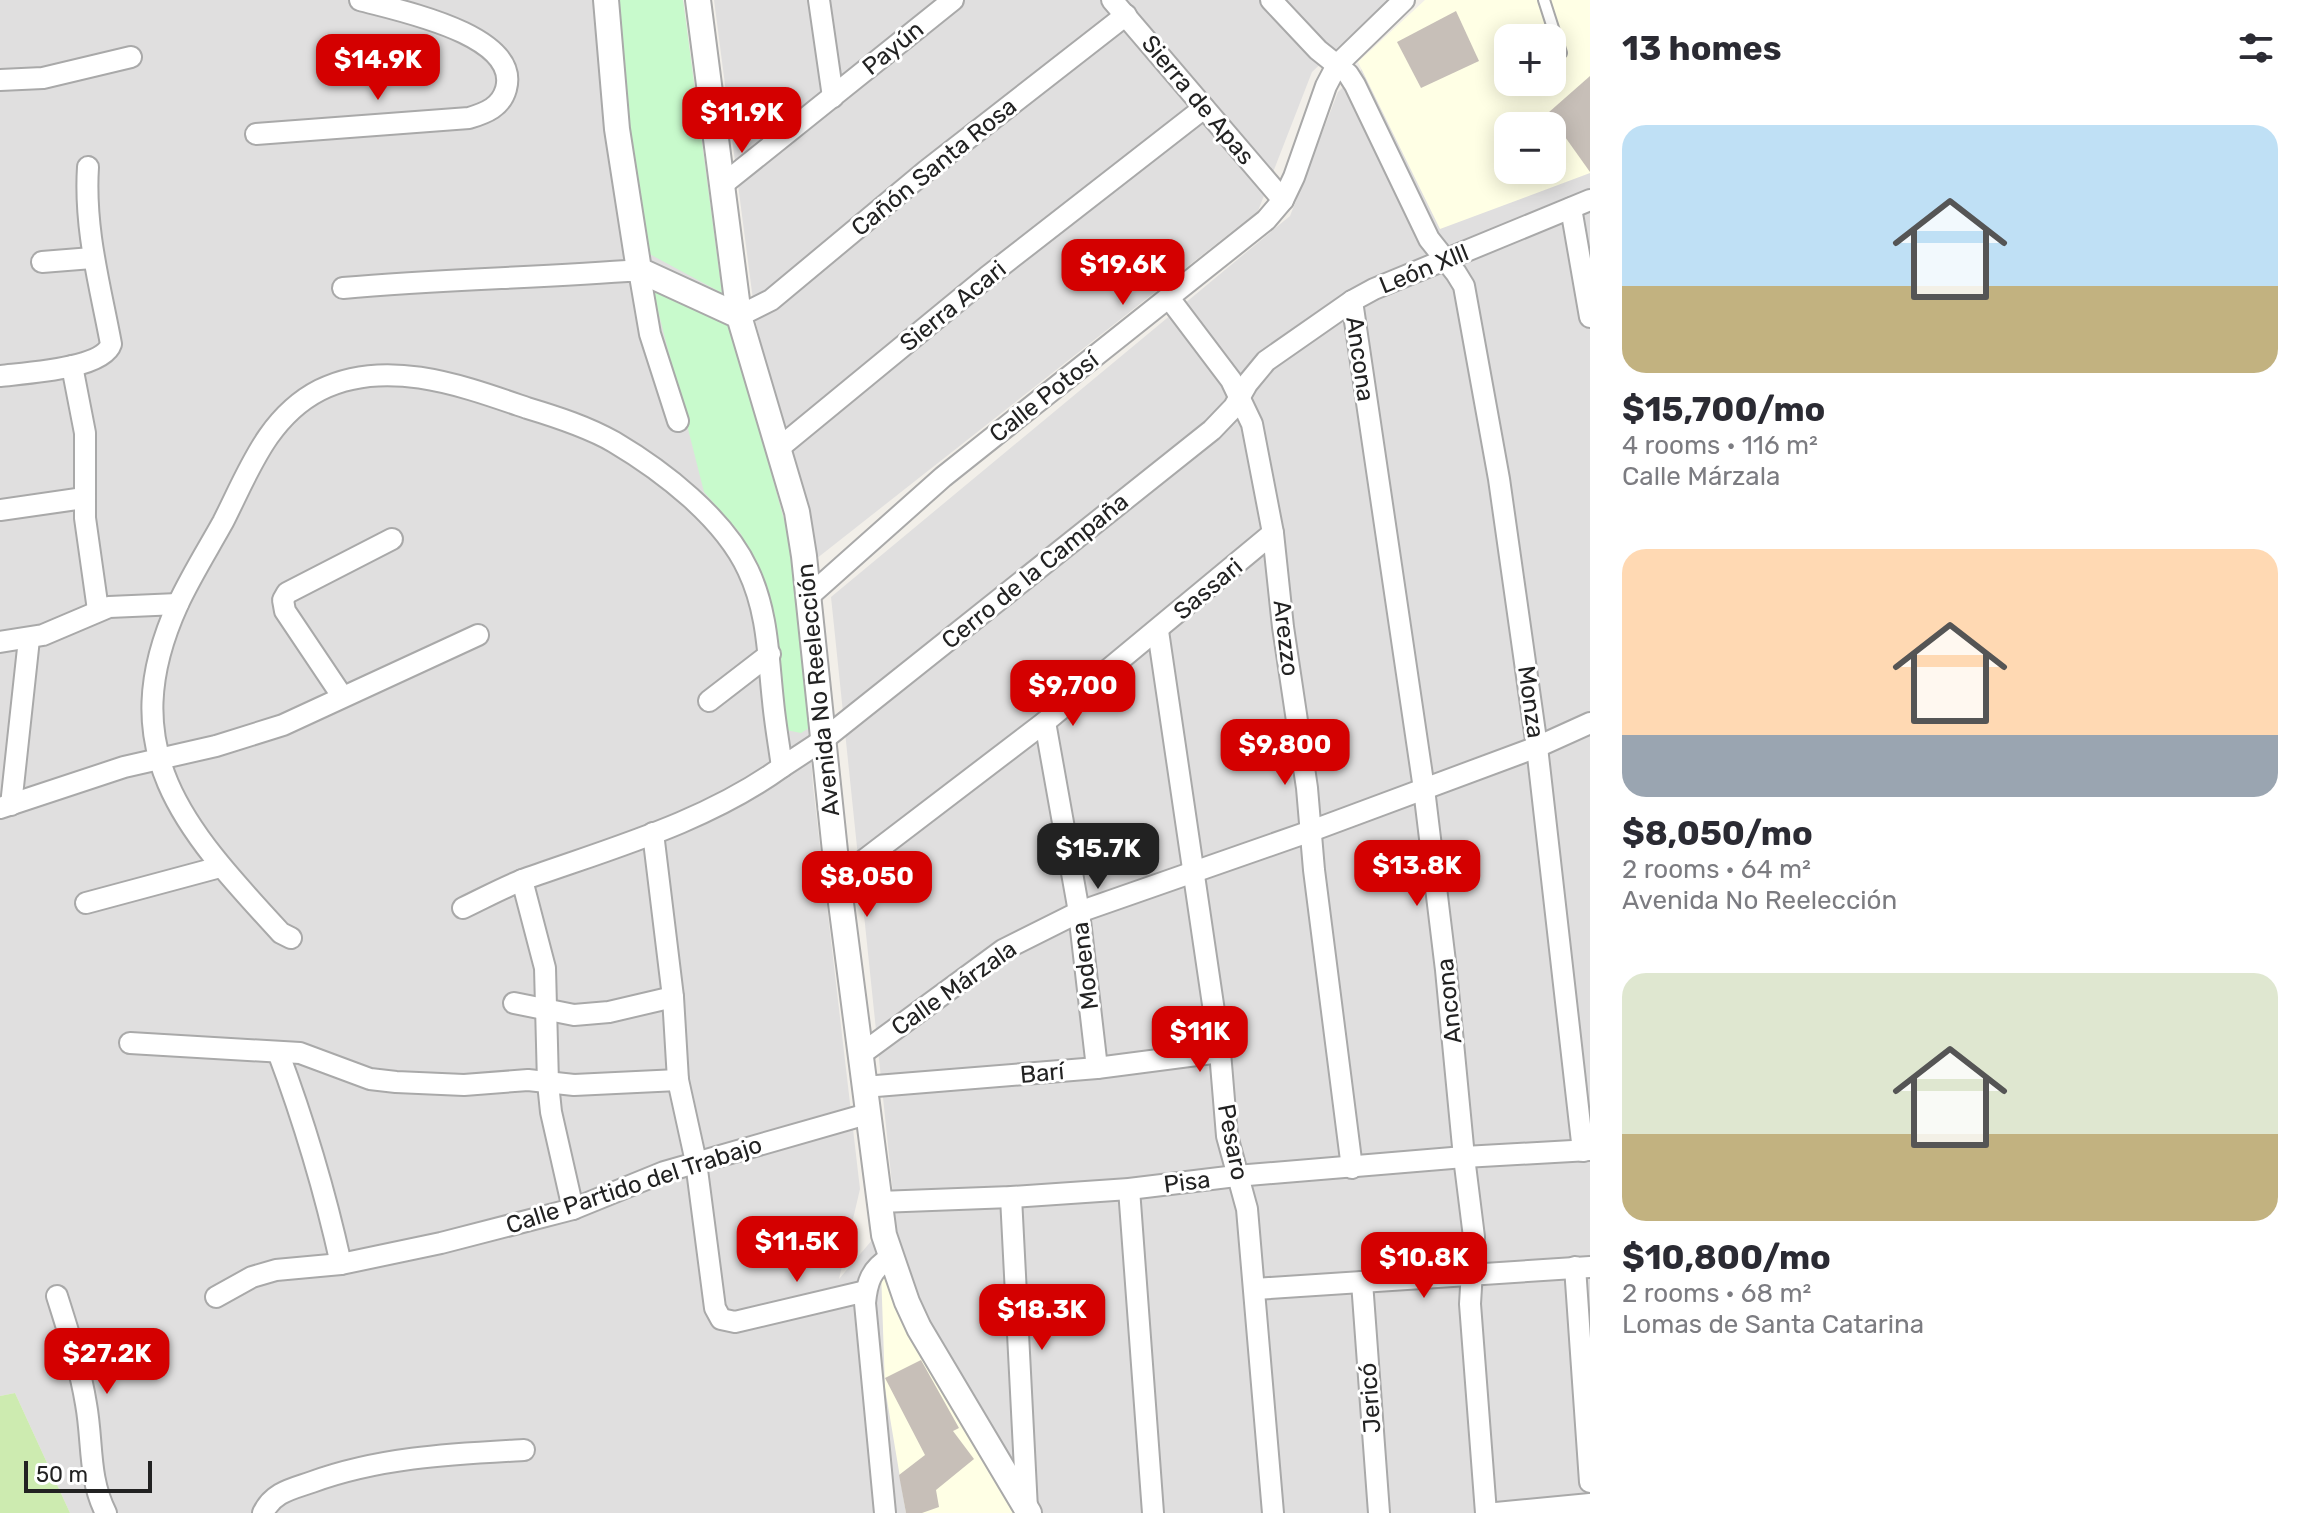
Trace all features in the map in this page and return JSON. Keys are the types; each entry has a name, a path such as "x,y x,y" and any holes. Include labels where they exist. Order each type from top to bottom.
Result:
{"street":[{"path":"256,134 469,118 491,110 503,97 508,82 506,72 484,43 457,30 360,0"},
{"path":"606,0 617,129 639,270 650,334 678,421"},
{"name":"Avenida No Reelección","path":"698,0 739,316 797,512 804,556 838,880 879,1202 890,1258 919,1328 1028,1511"},
{"path":"819,0 833,97"},
{"name":"Monza","path":"1271,0 1355,85 1429,239 1464,286 1499,479 1537,747 1586,1151"},
{"name":"Calle Potosí","path":"808,597 943,477 1266,220 1283,200 1294,177 1326,86 1337,65 1404,0"},
{"name":"Payún","path":"721,186 949,2"},
{"name":"Sierra de Apas","path":"1119,8 1283,200"},
{"name":"Cañón Santa Rosa","path":"739,316 771,300 1119,8"},
{"path":"0,80 43,78 131,57"},
{"name":"Sierra Acari","path":"779,448 987,277 1204,108"},
{"path":"0,376 72,366 104,356 111,344 92,258 87,204 88,167"},
{"path":"1581,204 1590,317"},
{"name":"León Xlll","path":"1240,397 1255,372 1266,361 1352,301 1374,289 1581,204"},
{"path":"42,262 92,258"},
{"path":"343,288 428,280 537,278 639,270 739,316"},
{"name":"Arezzo","path":"1169,298 1219,363 1252,424 1273,533 1283,627 1307,788 1338,1075 1352,1168"},
{"name":"Ancona","path":"1352,301 1424,789 1446,970 1474,1237 1470,1304 1486,1513"},
{"path":"72,366 85,433 84,498 98,610"},
{"path":"291,938 281,933 220,867 178,804 157,757 151,717 153,687 160,655 178,604 258,450 279,422 308,397 330,386 369,377 400,376 431,379 465,388 579,426 611,440 673,483 715,525 748,569 760,601 770,654 782,767"},
{"name":"Cerro de la Campaña","path":"463,908 522,880 590,858 736,797 782,767 823,740 1212,430 1240,397"},
{"path":"0,510 84,498"},
{"name":"Sassari","path":"838,880 1045,722 1273,533"},
{"path":"342,696 285,611 283,600 287,593 392,539"},
{"path":"0,642 29,639 98,610 178,604"},
{"name":"Pesaro","path":"1158,631 1220,1052 1227,1136 1247,1209 1273,1513"},
{"path":"29,639 5,806 157,757 253,736 478,635"},
{"path":"709,701 770,654"},
{"name":"Modena","path":"1045,722 1079,912 1097,1068"},
{"name":"Calle Márzala","path":"860,1055 1003,950 1079,912 1311,831 1537,747 1590,723"},
{"path":"653,833 673,997 678,1080 696,1162 715,1308 721,1319 735,1322 866,1291"},
{"path":"86,903 220,867"},
{"path":"522,880 542,948 548,1010 551,1112 573,1209"},
{"path":"514,1003 574,1015 609,1012 673,997"},
{"path":"130,1043 300,1053 370,1079 396,1082 464,1085 528,1080 574,1085 678,1080"},
{"path":"278,1052 299,1107 341,1264"},
{"name":"Barí","path":"864,1087 1097,1068 1220,1052"},
{"name":"Calle Partido del Trabajo","path":"216,1297 252,1277 276,1270 341,1264 441,1243 573,1209 664,1172 867,1114"},
{"name":"Pisa","path":"879,1202 1129,1189 1236,1176 1464,1157 1586,1151"},
{"path":"1129,1189 1153,1513"},
{"path":"1011,1197 1028,1511"},
{"path":"885,1513 865,1303 871,1273 877,1265 890,1258"},
{"path":"1255,1289 1583,1267 1590,1482"},
{"name":"Jericó","path":"1362,1282 1379,1513"},
{"path":"57,1296 77,1360 89,1426 93,1481 106,1513"},
{"path":"263,1513 276,1495 371,1464 429,1456 524,1450"},
{"path":"1496,1513 1590,1504"}],"lane":[{"path":"1544,0 1552,24"}],"shaded area":[{"path":"0,0 683,0 722,293 789,538 813,786 860,1189 839,1279 895,1213 831,597 1290,216 1338,92 1434,0 1590,0 1590,1513 70,1513 15,1393 0,1396"},
{"path":"714,0 1388,0 1312,72 1258,211 816,559 756,323"},
{"path":"1425,0 1590,0 1590,173 1566,182 1566,112 1494,112 1494,184 1561,184 1440,229 1358,62"},
{"path":"881,1270 906,1331 1019,1513 906,1513 885,1388"}],"green space":[{"path":"611,0 683,0 722,293 642,250"},
{"path":"651,283 731,327 789,538 809,728 801,733 786,730 765,592 741,534 704,492"},
{"path":"15,1393 70,1513 0,1513 0,1396"}],"building":[{"path":"1456,11 1479,61 1421,88 1397,42"},
{"path":"1590,76 1590,172 1566,138 1566,112 1549,112"},
{"path":"921,1360 959,1428 953,1431 974,1459 936,1490 939,1507 922,1513 906,1513 899,1475 925,1455 885,1378"}]}
